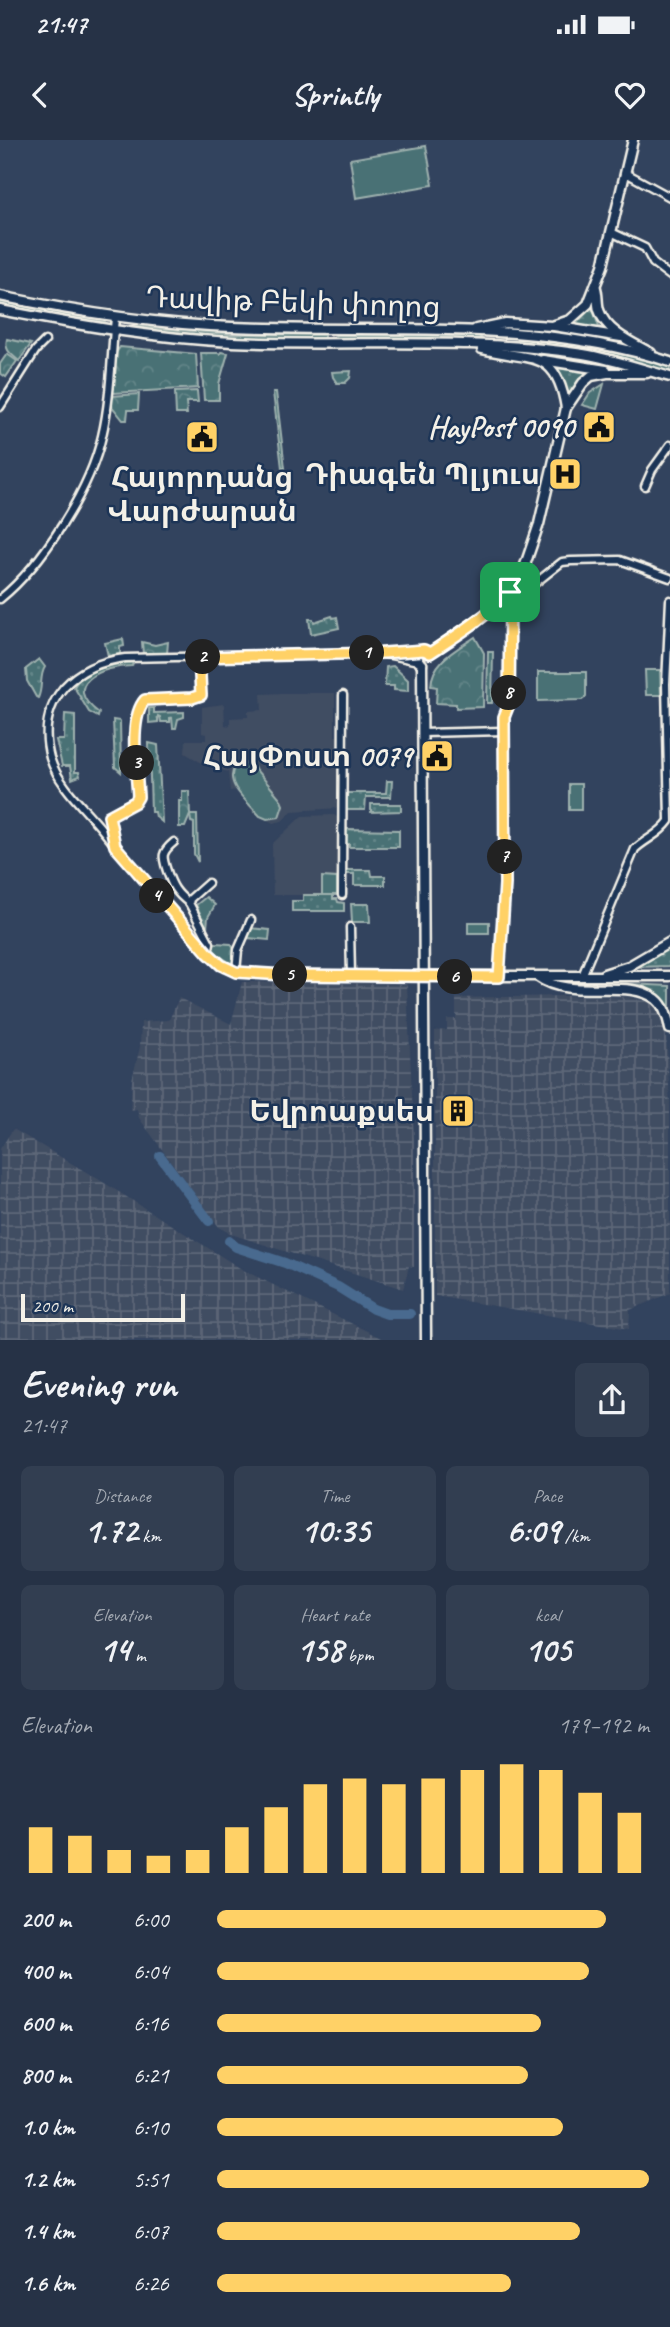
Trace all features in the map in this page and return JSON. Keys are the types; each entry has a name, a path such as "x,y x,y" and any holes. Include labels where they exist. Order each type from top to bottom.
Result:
{"main road":[{"path":"552,326 570,320 581,311 596,287 633,140"},
{"path":"596,287 603,319 624,338 670,362"},
{"name":"Դավիթ Բեկի փողոց","path":"0,296 115,318 231,327 485,331 586,342 660,358"},
{"name":"Դավիթ Բեկի փողոց","path":"0,310 113,332 231,342 535,348 584,354 670,377"},
{"path":"470,331 505,323 552,326 624,338"},
{"path":"331,328 327,336 332,344"},
{"path":"485,331 490,339 485,345"},
{"path":"469,345 484,350 616,372 657,373"},
{"path":"537,359 555,370 562,384 566,408"},
{"path":"426,1340 420,659 426,650 430,653 470,627 510,592 533,547 566,408 591,376 616,372"},
{"path":"595,976 629,966 670,942"},
{"path":"424,976 670,976"},
{"path":"538,977 561,987 624,990 649,995 663,1006 670,1029"}],"street":[{"path":"626,173 670,197"},
{"path":"611,232 645,248 653,263 670,276"},
{"path":"0,599 24,578 82,491 99,449 106,416 115,318"},
{"path":"0,407 45,341"},
{"path":"645,486 652,470 670,445"},
{"path":"499,977 505,884 504,717 509,704 510,592 518,595 524,592 562,562 571,561 620,559 670,578"},
{"path":"582,976 635,849 661,832 669,821 670,600"},
{"path":"420,659 384,653 125,658 97,664 77,674 53,704 48,715 47,734 50,757 66,786 115,846 221,965 236,972 284,975 424,976"},
{"path":"115,846 109,816 135,802 138,797 135,720 139,707 145,700 192,698 201,695 199,657"},
{"path":"342,895 344,695"},
{"path":"422,733 504,731"},
{"path":"174,842 166,849 162,861 170,885 189,903 209,943 208,953"},
{"path":"189,903 208,883"},
{"path":"236,972 238,950 251,920"},
{"path":"350,927 352,975"}],"shaded area":[{"path":"335,693 335,736 341,737 340,808 292,811 282,821 273,823 253,812 237,790 230,791 228,772 207,766 185,753 186,740 206,740 206,734 202,733 202,707 224,704 225,725 230,726 230,718 248,717 248,711 262,710 261,694"},
{"path":"302,816 337,817 337,895 273,895 272,844"},
{"path":"242,982 407,984 414,1141 414,1267 409,1266 403,1289 231,1234 219,1227 139,1118 137,1109 130,1110 132,1080 140,1047 141,1022 169,1020 179,998 231,1024"},
{"path":"627,997 654,1003 661,1012 666,1030 670,1105 670,1293 630,1310 629,1329 435,1296 435,1031 447,1030 447,1019 456,1019 456,998"},
{"path":"13,1129 243,1270 385,1340 0,1340 0,1149"}],"green space":[{"path":"426,146 433,185 356,198 350,159"},
{"path":"0,302 105,322 105,326 0,306"},
{"path":"592,307 600,330 575,325"},
{"path":"129,326 229,334 324,335 324,339 261,339 129,330"},
{"path":"517,326 549,328 631,345 630,347 517,329"},
{"path":"479,336 482,339 336,339 334,337"},
{"path":"518,337 576,345 632,357 670,367 670,372 576,349 518,341"},
{"path":"7,339 31,344 19,361 7,349"},
{"path":"120,347 196,354 198,388 113,393 116,353"},
{"path":"517,349 563,355 621,369 516,354"},
{"path":"201,353 228,353 219,384 219,400 204,400"},
{"path":"7,354 17,361 6,377 0,373 0,364"},
{"path":"557,368 590,373 568,399"},
{"path":"351,371 350,378 345,383 337,383 332,372"},
{"path":"604,384 597,409 582,405 590,393"},
{"path":"197,391 198,402 186,402 187,414 176,414 175,392"},
{"path":"273,392 276,392 285,468 282,468"},
{"path":"139,394 138,410 128,410 127,420 123,420 111,405 112,396"},
{"path":"337,617 339,628 311,634 309,619 314,622"},
{"path":"475,637 484,653 483,707 456,708 456,704 436,703 437,687 431,686 432,677 440,663"},
{"path":"123,639 124,646 120,647 120,654 108,656 105,643"},
{"path":"142,642 155,645 168,642 167,654 143,654"},
{"path":"488,652 493,652 492,703 487,703"},
{"path":"39,659 45,667 38,698 27,681 26,669"},
{"path":"133,662 132,666 109,669 89,679 84,685 83,693 88,703 99,713 98,717 89,712 74,687 78,681 91,672"},
{"path":"393,666 408,680 408,691 385,686 386,667"},
{"path":"645,670 660,670 661,695 646,695"},
{"path":"538,672 586,672 586,697 582,700 538,701"},
{"path":"149,708 154,708 154,713 184,712 184,717 178,719 176,728 173,728 172,718 170,722 161,722 158,716 158,722 149,723"},
{"path":"65,714 75,715 75,772 79,772 80,776 72,779 70,766 62,766 56,740 64,740"},
{"path":"113,720 120,721 121,772 115,767"},
{"path":"149,743 158,745 162,822 155,812 151,812"},
{"path":"247,763 252,765 280,798 283,805 279,817 267,819 260,816 235,787 232,773 235,767"},
{"path":"387,781 392,781 391,797 366,797 365,810 344,810 344,793 386,793"},
{"path":"569,784 581,784 581,810 569,810"},
{"path":"182,791 189,791 190,815 185,827 179,827 179,801 182,801"},
{"path":"371,804 401,804 401,811 371,812"},
{"path":"190,815 197,815 198,862 194,854 194,823 191,822"},
{"path":"346,829 399,830 399,847 349,847 349,844 346,844"},
{"path":"346,870 371,870 372,876 385,876 385,885 354,885 354,874 346,874"},
{"path":"322,877 337,878 337,895 322,895"},
{"path":"303,895 333,895 333,899 344,903 344,911 292,911 292,901 303,901"},
{"path":"206,897 215,905 208,917 207,928 196,905"},
{"path":"351,904 369,904 370,922 352,922"},
{"path":"468,922 489,922 489,933 468,933"},
{"path":"249,928 270,930 269,940 248,938"},
{"path":"215,943 231,944 235,951 232,964 212,951"},
{"path":"670,946 670,966 634,967"},
{"path":"629,984 670,986 670,1012 656,994"}],"waterway":[{"path":"160,1156 209,1221"},
{"path":"229,1241 236,1247 285,1263 338,1287 373,1309 387,1314 410,1314"}],"place":[{"name":"HayPost 0090","path":"599,427"},
{"name":"Հայորդանց Վարժարան","path":"202,437"},
{"name":"Դիագեն Պլյուս","path":"565,474"},
{"name":"ՀայՓոստ 0079","path":"437,756"},
{"name":"Եվրոաքսես","path":"458,1111"}],"route":[{"path":"510,592 509,704 504,717 505,884 499,977 284,975 236,972 221,965 115,846 109,816 135,802 138,797 135,720 139,707 145,700 192,698 201,695 199,657 424,650 430,653 470,627 510,592"}]}
